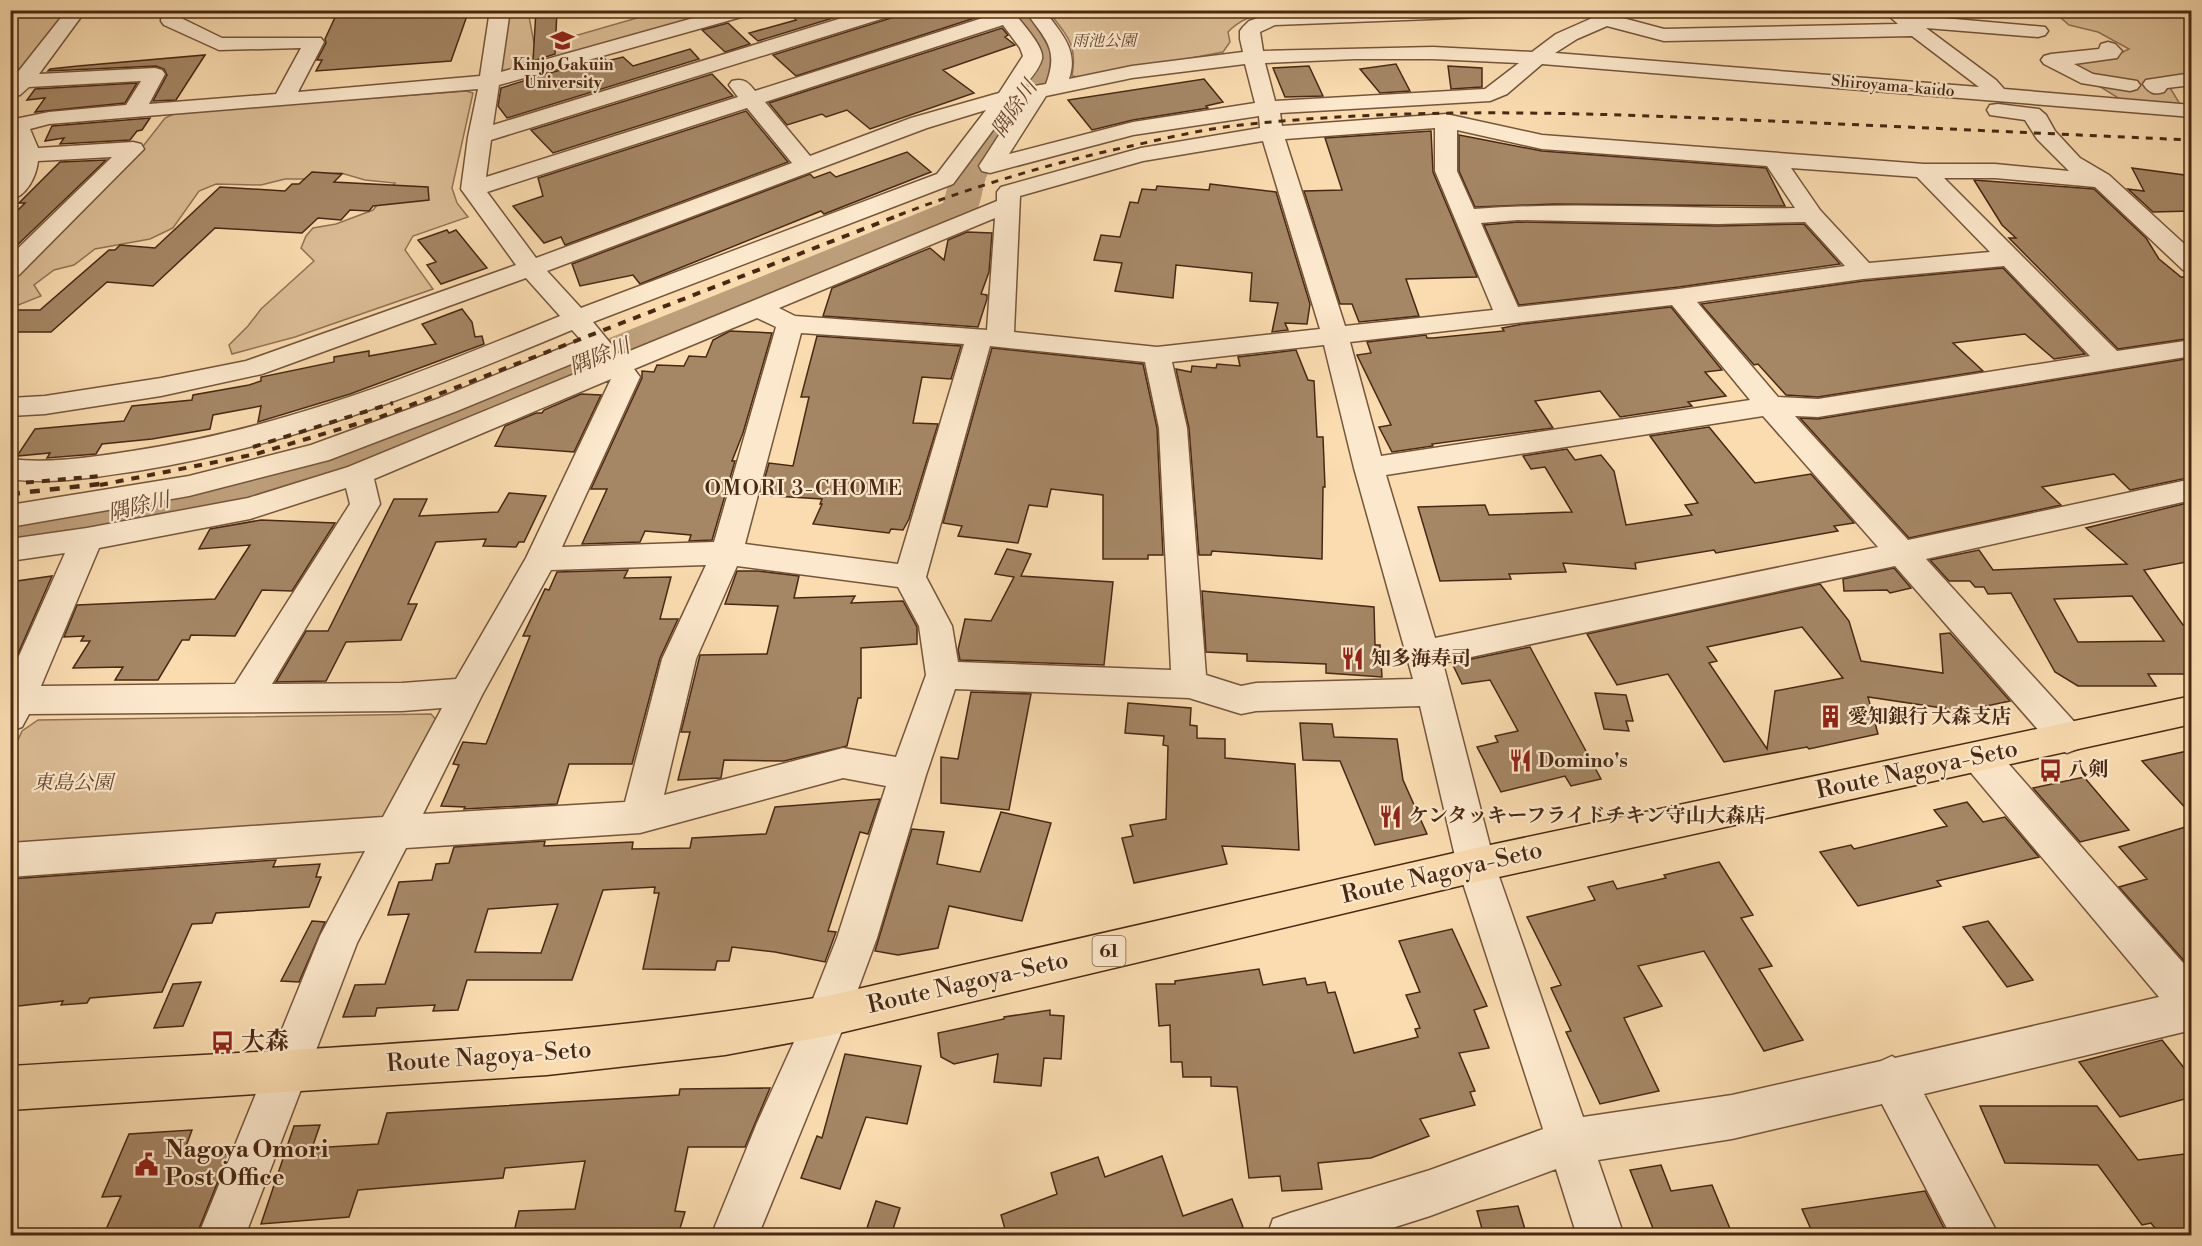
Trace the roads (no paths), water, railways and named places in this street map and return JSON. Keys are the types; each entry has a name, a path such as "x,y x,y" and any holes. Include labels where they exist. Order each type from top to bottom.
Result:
{"main road":[{"name":"Route Nagoya-Seto","path":"10,1088 547,1054 726,1034 827,1016 1476,865 2192,710"}],"street":[{"path":"17,87 77,10"},
{"path":"172,10 171,21 219,44 314,42 283,100"},
{"path":"221,1236 340,936 466,692 541,559 626,377 531,268 473,189 479,137 500,10"},
{"path":"10,193 23,178 27,166 26,141 14,121 488,81 745,10"},
{"path":"479,137 890,10"},
{"path":"10,469 25,471 95,467 174,455 245,440 336,413 438,376 576,319 945,179 1029,94 1063,66 1058,42 1034,10"},
{"path":"1509,10 1273,19 1257,25 1250,31 1253,57 1270,120 1335,336 1369,468 1434,692 1476,865 1601,1236"},
{"path":"473,189 1005,14 1030,47 1033,56 1030,64 1029,94 990,166 1151,125 1270,120 1446,121 1542,141 1775,161 1924,171 1995,171 2101,180"},
{"path":"734,1236 772,1139 827,1016 857,938 908,775 943,675 935,626 916,593 910,577 989,338 1009,192 1270,120 1394,98 1490,95 1500,90 1564,38 1611,15 1664,35 1904,20 2038,31"},
{"path":"1904,20 1989,84 1998,95"},
{"path":"688,27 718,64 752,99 805,164"},
{"path":"1564,38 1611,45 1615,50 1617,63"},
{"path":"2108,48 2112,51 2110,54 2051,60 2088,80 2158,98 2192,89"},
{"name":"Shiroyama-kaido","path":"10,407 45,405 161,387 252,368 531,268 919,123 1029,94 1132,72 1253,57 1355,53 1537,58 1998,95 2158,98 2192,111"},
{"path":"17,87 155,74 134,111"},
{"path":"2038,120 2168,122 2153,84 2192,79"},
{"path":"1873,85 1880,99 1886,103 2031,114 2072,163 2101,180 2192,265"},
{"path":"1446,121 1446,171 1508,314"},
{"path":"10,270 133,149 26,155"},
{"path":"1775,161 1811,214 1863,271"},
{"path":"1924,171 2112,362"},
{"path":"10,516 189,486 319,453 447,405 758,308 1007,205"},
{"path":"1466,217 1518,213 1718,217 1811,214"},
{"path":"2164,237 2192,234"},
{"path":"758,308 790,324 989,338 1156,355 1335,336 1508,314 1679,297 1863,271 2011,258"},
{"path":"1679,297 1770,406 2067,738"},
{"path":"640,818 679,659 727,554 790,324"},
{"path":"1369,468 1770,406 1818,408 2192,348"},
{"path":"10,550 87,539 250,508 358,474 605,354"},
{"path":"1156,355 1173,428 1189,684"},
{"path":"245,698 365,504 358,474"},
{"path":"1423,654 2192,489"},
{"path":"87,539 13,706 245,698 402,697 466,692"},
{"path":"541,559 727,554 910,577"},
{"path":"943,675 1189,684 1241,700 1256,697 1434,692"},
{"path":"1311,1232 1430,1193 1568,1142 1732,1117 2192,1007 1980,757"},
{"path":"10,860 394,832 640,818 843,763 908,775"},
{"path":"1892,1078 1976,1236"}],"waterway":[{"name":"隅除川","path":"10,536 51,529 266,479 550,378 960,209 968,178 1037,77 1042,57 1033,32 1016,10"}],"railway":[{"path":"899,215 1014,176 1172,137 1241,125 1374,115 1506,113 1705,118 2192,140"},
{"path":"100,485 256,454 380,417 902,214"},
{"path":"253,447 393,403"},
{"path":"17,483 10,484 100,476"},
{"path":"10,494 109,483"}],"place":[{"name":"Kinjo Gakuin University","path":"563,40"},
{"name":"知多海寿司","path":"1353,659"},
{"name":"愛知銀行 大森支店","path":"1830,717"},
{"name":"Domino's","path":"1520,761"},
{"name":"八剣","path":"2050,770"},
{"name":"ケンタッキーフライドチキン守山大森店","path":"1391,816"},
{"name":"大森","path":"223,1042"},
{"name":"Nagoya Omori Post Office","path":"147,1164"}],"district":[{"name":"OMORI 3-CHOME","path":"804,489"}],"park label":[{"name":"雨池公園","path":"1104,41"},
{"name":"東島公園","path":"73,783"}]}
